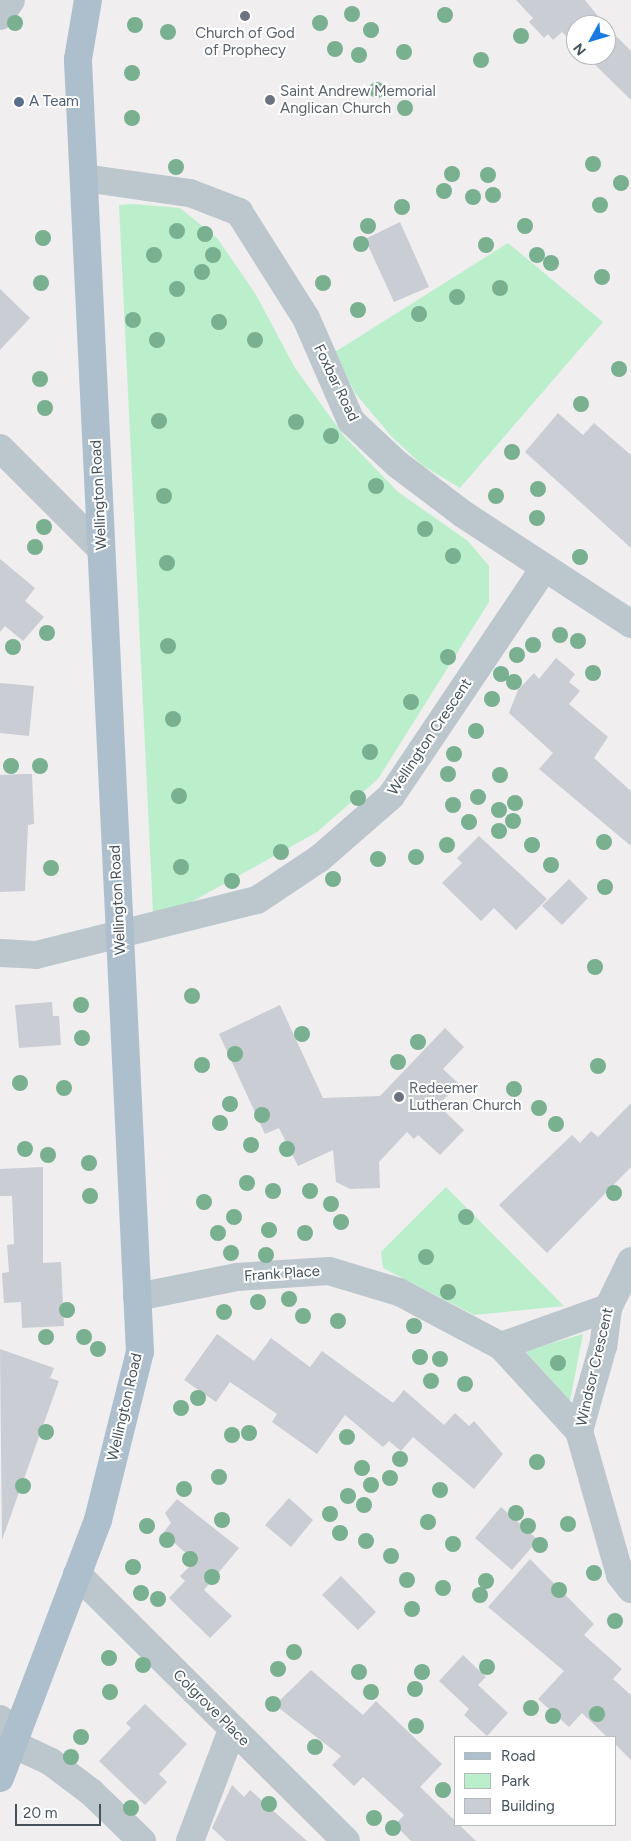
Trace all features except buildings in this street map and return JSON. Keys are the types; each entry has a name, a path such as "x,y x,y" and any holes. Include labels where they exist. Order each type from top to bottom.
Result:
{"main road":[{"name":"Wellington Road","path":"0,1778 10,1733 98,1520 140,1352 78,59 88,0"}],"street":[{"path":"0,16 11,0"},
{"name":"Foxbar Road","path":"84,178 190,193 239,212 306,318 351,421 397,464 543,570 631,624"},
{"path":"0,448 102,549"},
{"name":"Wellington Crescent","path":"0,953 36,954 257,900 320,858 392,796 543,570"},
{"name":"Windsor Crescent","path":"631,1261 608,1308 604,1346 579,1431 598,1483 620,1575 631,1589"},
{"name":"Frank Place","path":"138,1297 237,1277 329,1271 399,1292 501,1346 579,1431"},
{"path":"501,1346 608,1308"},
{"name":"Colgrove Place","path":"77,1574 232,1730 346,1841"},
{"path":"190,1841 232,1730"},
{"path":"10,1733 83,1786 142,1841"}],"green space":[{"path":"133,204 180,208 217,238 255,293 295,368 344,436 398,492 468,541 489,566 489,602 378,779 317,832 179,909 153,913 119,205"},
{"path":"508,243 603,322 460,488 422,465 392,437 355,393 335,352"},
{"path":"446,1187 564,1306 474,1315 383,1268 381,1252"},
{"path":"583,1334 570,1401 525,1351"}],"place":[{"name":"Church of God of Prophecy","path":"245,16"},
{"name":"Saint Andrew Memorial Anglican Church","path":"270,100"},
{"name":"A Team","path":"19,102"},
{"name":"Redeemer Lutheran Church","path":"399,1097"}]}
